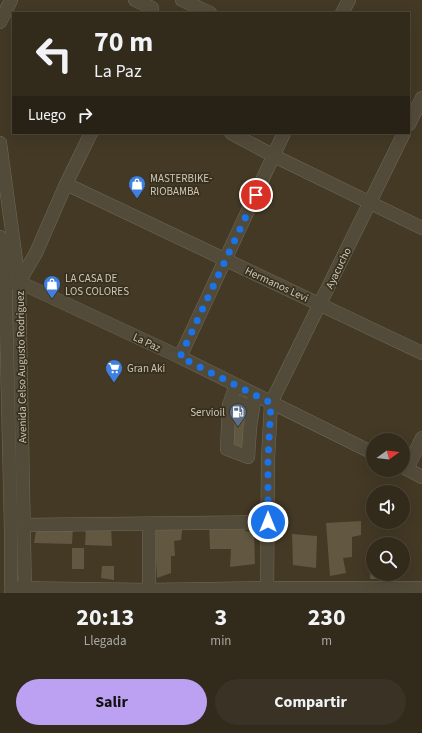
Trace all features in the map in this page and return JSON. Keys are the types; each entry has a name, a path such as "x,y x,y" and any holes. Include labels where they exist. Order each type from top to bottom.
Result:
{"street":[{"path":"135,0 152,7"},
{"path":"182,0 208,12"},
{"path":"343,12 349,0"},
{"path":"0,22 6,5"},
{"path":"410,122 422,98"},
{"path":"19,282 36,253 66,184 91,134"},
{"path":"233,134 274,156 422,228"},
{"path":"180,357 284,134"},
{"name":"Ayacucho","path":"271,403 404,134"},
{"name":"Avenida Celso Augusto Rodriguez","path":"0,143 19,282 11,590"},
{"name":"Hermanos Levi","path":"66,184 422,353"},
{"name":"Avenida Celso Augusto Rodriguez","path":"0,237 5,270 2,283 12,528 25,591"},
{"name":"La Paz","path":"2,283 19,282 180,357 236,385 254,401 271,403 366,450"},
{"path":"236,385 229,405 227,449 248,457 268,459"},
{"path":"231,400 254,401 248,457"},
{"path":"267,590 268,459 271,403"},
{"path":"410,459 422,438"},
{"path":"410,471 422,477"},
{"path":"12,528 268,522"},
{"path":"149,524 149,591"},
{"path":"11,590 390,591 422,588"}],"building":[{"name":"Servioil","path":"232,405 245,405 245,449 231,449"},
{"path":"361,521 361,535 352,537 352,557 343,558 346,573 330,576 326,523"},
{"path":"183,524 181,540 174,541 175,556 171,556 171,573 157,578 154,525"},
{"path":"209,524 246,524 245,531 254,532 255,564 230,567 231,549 210,549"},
{"path":"37,526 73,527 72,544 34,543"},
{"path":"86,526 111,527 112,546 85,545"},
{"path":"292,534 317,536 316,568 293,565"},
{"path":"72,548 84,548 84,569 72,569"},
{"path":"102,566 114,566 114,580 101,578"}],"place":[{"name":"MASTERBIKE- RIOBAMBA","path":"137,199"},
{"name":"LA CASA DE LOS COLORES","path":"52,299"},
{"name":"Gran Aki","path":"114,383"},
{"name":"Servioil","path":"238,427"}],"route":[{"path":"256,195 180,357 271,403 268,459 268,522"}]}
